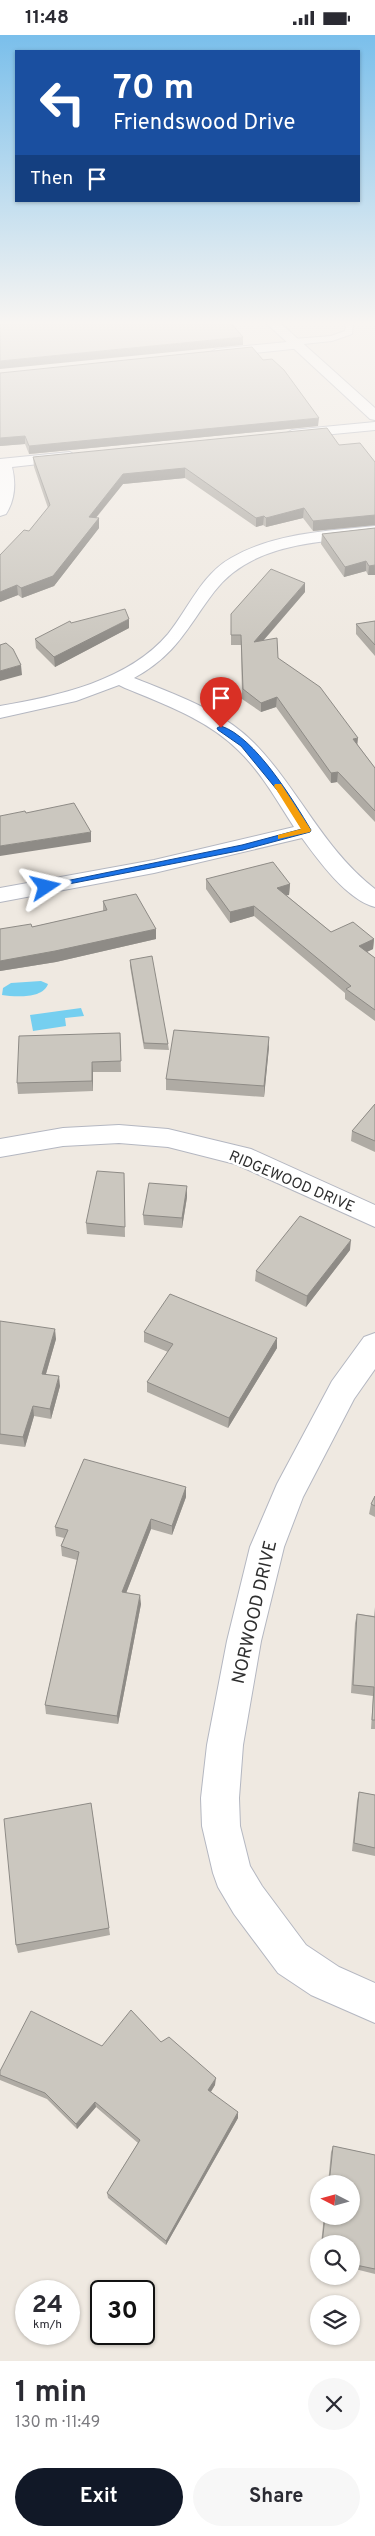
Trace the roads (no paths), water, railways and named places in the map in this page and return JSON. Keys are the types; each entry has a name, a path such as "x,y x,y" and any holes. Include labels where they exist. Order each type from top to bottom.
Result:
{"street":[{"path":"277,436 340,430"},
{"path":"0,511 5,501 7,479 2,464 82,456"},
{"path":"0,713 85,692 118,678 145,662 174,639 206,589 219,574 236,562 253,554 305,539 375,531"},
{"path":"118,678 154,692 193,712 244,744 286,795 307,830 332,863 375,900"},
{"path":"0,895 62,885 243,847 307,830"},
{"name":"RIDGEWOOD DRIVE","path":"0,1148 62,1137 119,1134 168,1138 242,1156 375,1217"},
{"name":"NORWOOD DRIVE","path":"375,1345 343,1390 288,1494 267,1547 252,1615 244,1641 236,1694 224,1745 221,1826 232,1873 248,1900 292,1959 325,1981 375,2003"}],"water":[{"path":"41,981 48,984 45,989 35,995 2,995 3,988 11,983"},
{"path":"81,1008 84,1016 65,1018 66,1026 33,1031 30,1015"}]}
